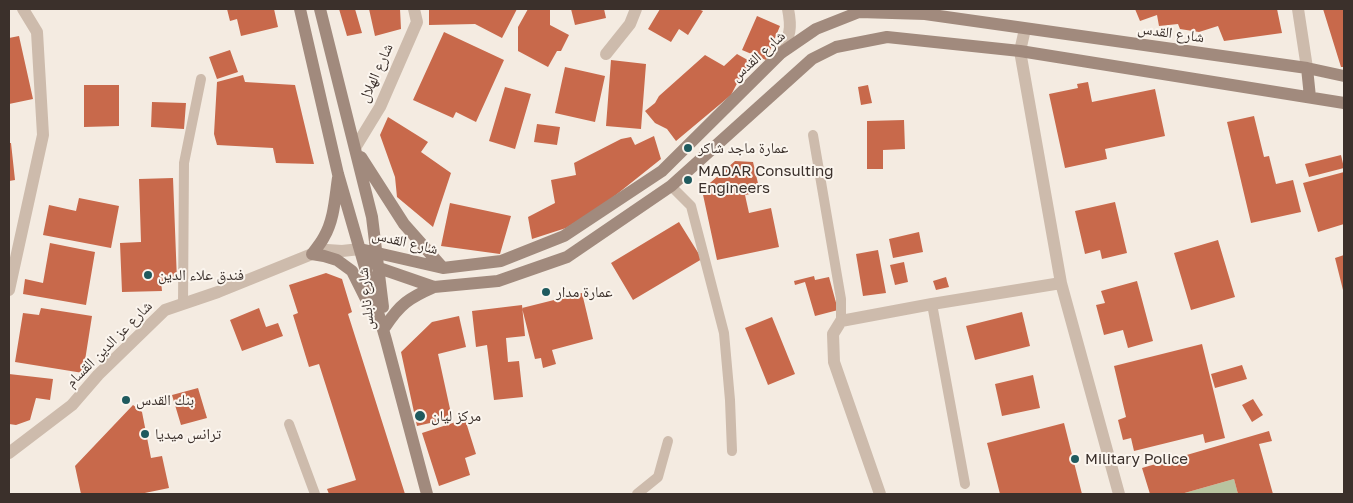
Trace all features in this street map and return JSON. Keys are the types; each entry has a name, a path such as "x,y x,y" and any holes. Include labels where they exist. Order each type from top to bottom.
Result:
{"main road":[{"name":"شارع نابلس","path":"300,9 338,174 386,334"},
{"name":"شارع نابلس","path":"320,9 372,217 386,334"},
{"name":"شارع القدس","path":"360,249 443,268 501,261 564,236 662,171 781,53 816,29 854,10 925,14 1307,68 1344,76"},
{"name":"شارع القدس","path":"379,268 434,287 498,280 567,257 671,186 812,59 836,47 887,37 1020,51 1344,104"},
{"path":"1307,68 1310,97"},
{"path":"355,148 404,224 443,268"},
{"path":"338,174 329,228 312,254 337,260 352,271 386,334 427,494"},
{"path":"360,249 379,268"},
{"path":"386,334 393,314 402,304 434,287"}],"street":[{"path":"9,290 43,135 37,32 23,9"},
{"name":"شارع الهلال","path":"355,148 380,107 417,22 414,9"},
{"path":"606,54 630,24 636,9"},
{"path":"781,53 790,36 788,9"},
{"path":"1298,9 1307,68"},
{"path":"1025,28 1020,51 1061,283 1119,494"},
{"name":"شارع عز الدين القسام","path":"9,453 72,405 98,375 165,310 218,292 312,254 327,250 360,249"},
{"path":"880,494 834,362 833,334 840,322 932,304 1061,283"}],"lane":[{"path":"183,304 184,163 201,79"},
{"path":"813,135 841,299 840,322"},
{"path":"671,186 691,206 724,332 732,451"},
{"path":"932,304 965,484"},
{"path":"289,424 315,494"},
{"path":"637,494 658,477 668,441"}],"green space":[{"path":"1234,479 1238,494 1181,494"}],"building":[{"path":"227,9 274,9 278,27 241,36 237,19 230,21"},
{"path":"339,9 355,9 362,33 347,36"},
{"path":"369,9 400,9 401,29 375,36"},
{"path":"429,9 517,9 502,38 475,24 429,25"},
{"path":"528,9 550,9 550,25 569,35 561,51 557,51 548,67 518,51 518,27"},
{"path":"571,9 604,9 606,18 575,25"},
{"path":"660,9 698,9 703,11 688,35 679,29 671,42 648,29"},
{"path":"1135,9 1277,9 1282,33 1224,41 1218,26 1199,32 1180,29 1178,24 1159,26 1157,15 1140,21"},
{"path":"1323,9 1344,9 1344,67 1341,67"},
{"path":"757,16 780,26 766,60 742,50"},
{"path":"444,32 504,60 476,122 456,112 453,118 413,100"},
{"path":"19,36 33,99 9,104 9,38"},
{"path":"230,50 238,72 217,79 209,57"},
{"path":"737,54 753,63 743,72 731,95 676,141 667,129 655,123 645,111 705,55 724,66"},
{"path":"611,60 646,64 641,129 606,126"},
{"path":"565,67 605,76 595,122 555,113"},
{"path":"243,75 245,82 295,85 314,164 276,163 273,148 217,145 214,134 217,82"},
{"path":"1088,82 1092,102 1155,89 1165,136 1105,149 1107,159 1065,168 1049,94 1078,88 1077,84"},
{"path":"84,85 119,85 119,126 84,127"},
{"path":"868,85 872,103 861,105 858,87"},
{"path":"505,87 531,94 515,149 489,141"},
{"path":"152,102 186,103 184,129 151,127"},
{"path":"1254,116 1264,157 1269,156 1276,184 1293,180 1301,212 1251,223 1227,122"},
{"path":"388,117 428,142 421,152 451,173 433,227 397,197 395,177 380,135"},
{"path":"904,120 905,149 883,150 883,169 867,169 867,121"},
{"path":"537,124 560,127 557,145 534,142"},
{"path":"654,136 661,159 602,206 566,228 532,239 528,217 555,203 551,180 576,175 574,163 621,139 631,137 635,145"},
{"path":"9,143 11,143 15,180 9,181"},
{"path":"1341,155 1344,168 1309,177 1305,164"},
{"path":"735,161 753,162 760,192 745,195 749,213 771,208 779,247 717,260 702,190"},
{"path":"1344,172 1344,224 1318,232 1303,183"},
{"path":"173,178 177,281 161,281 162,291 122,292 120,243 141,242 139,179"},
{"path":"79,198 119,206 111,248 43,235 49,205 76,211"},
{"path":"1115,202 1127,253 1102,259 1100,250 1085,254 1075,211"},
{"path":"450,203 511,216 500,254 441,246"},
{"path":"679,222 702,259 633,300 611,263"},
{"path":"919,232 923,252 893,258 889,239"},
{"path":"1218,240 1235,297 1191,310 1174,253"},
{"path":"50,243 95,252 86,305 23,294 25,279 43,283"},
{"path":"878,250 886,293 863,296 856,254"},
{"path":"1344,255 1344,294 1335,258"},
{"path":"904,262 908,282 895,285 890,265"},
{"path":"326,273 342,279 352,312 348,314 405,494 329,494 327,489 356,480 319,364 309,367 293,315 298,313 289,285"},
{"path":"814,276 815,280 829,277 838,310 815,316 805,282 795,285 794,281"},
{"path":"946,277 949,287 936,290 933,281"},
{"path":"1137,281 1153,341 1128,348 1123,330 1104,335 1096,305 1105,303 1101,291"},
{"path":"582,293 593,339 552,350 556,364 543,368 541,358 535,359 522,308"},
{"path":"522,305 525,336 506,338 508,362 519,361 523,397 494,400 487,345 476,347 472,311"},
{"path":"41,308 92,316 83,373 15,362 23,313 39,315"},
{"path":"259,308 266,327 278,323 283,336 242,351 230,320"},
{"path":"1022,312 1030,346 975,360 966,326"},
{"path":"459,316 466,347 438,354 452,418 417,426 401,352 432,322"},
{"path":"772,317 795,374 768,385 745,328"},
{"path":"1202,344 1225,438 1205,443 1203,434 1134,451 1131,438 1123,440 1118,420 1126,417 1114,366"},
{"path":"1242,365 1247,379 1215,388 1211,374"},
{"path":"9,374 53,379 50,400 36,398 30,420 16,425 9,424"},
{"path":"1033,375 1040,408 1002,416 995,384"},
{"path":"198,388 207,418 181,425 172,395"},
{"path":"1253,399 1263,415 1252,422 1242,405"},
{"path":"133,405 142,412 151,458 162,456 169,488 140,494 81,494 75,466"},
{"path":"465,419 476,454 465,458 470,475 439,486 422,433"},
{"path":"1064,423 1082,494 1000,494 987,443"},
{"path":"1269,431 1272,441 1259,444 1273,494 1238,494 1234,479 1181,494 1150,494 1142,468"}],"place":[{"name":"عمارة ماجد شاكر","path":"688,148"},
{"name":"MADAR Consulting Engineers","path":"688,180"},
{"name":"فندق علاء الدين","path":"148,275"},
{"name":"عمارة مدار","path":"546,292"},
{"name":"بنك القدس","path":"126,400"},
{"name":"مركز ليان","path":"420,416"},
{"name":"ترانس ميديا","path":"145,434"},
{"name":"Military Police","path":"1075,459"}]}
